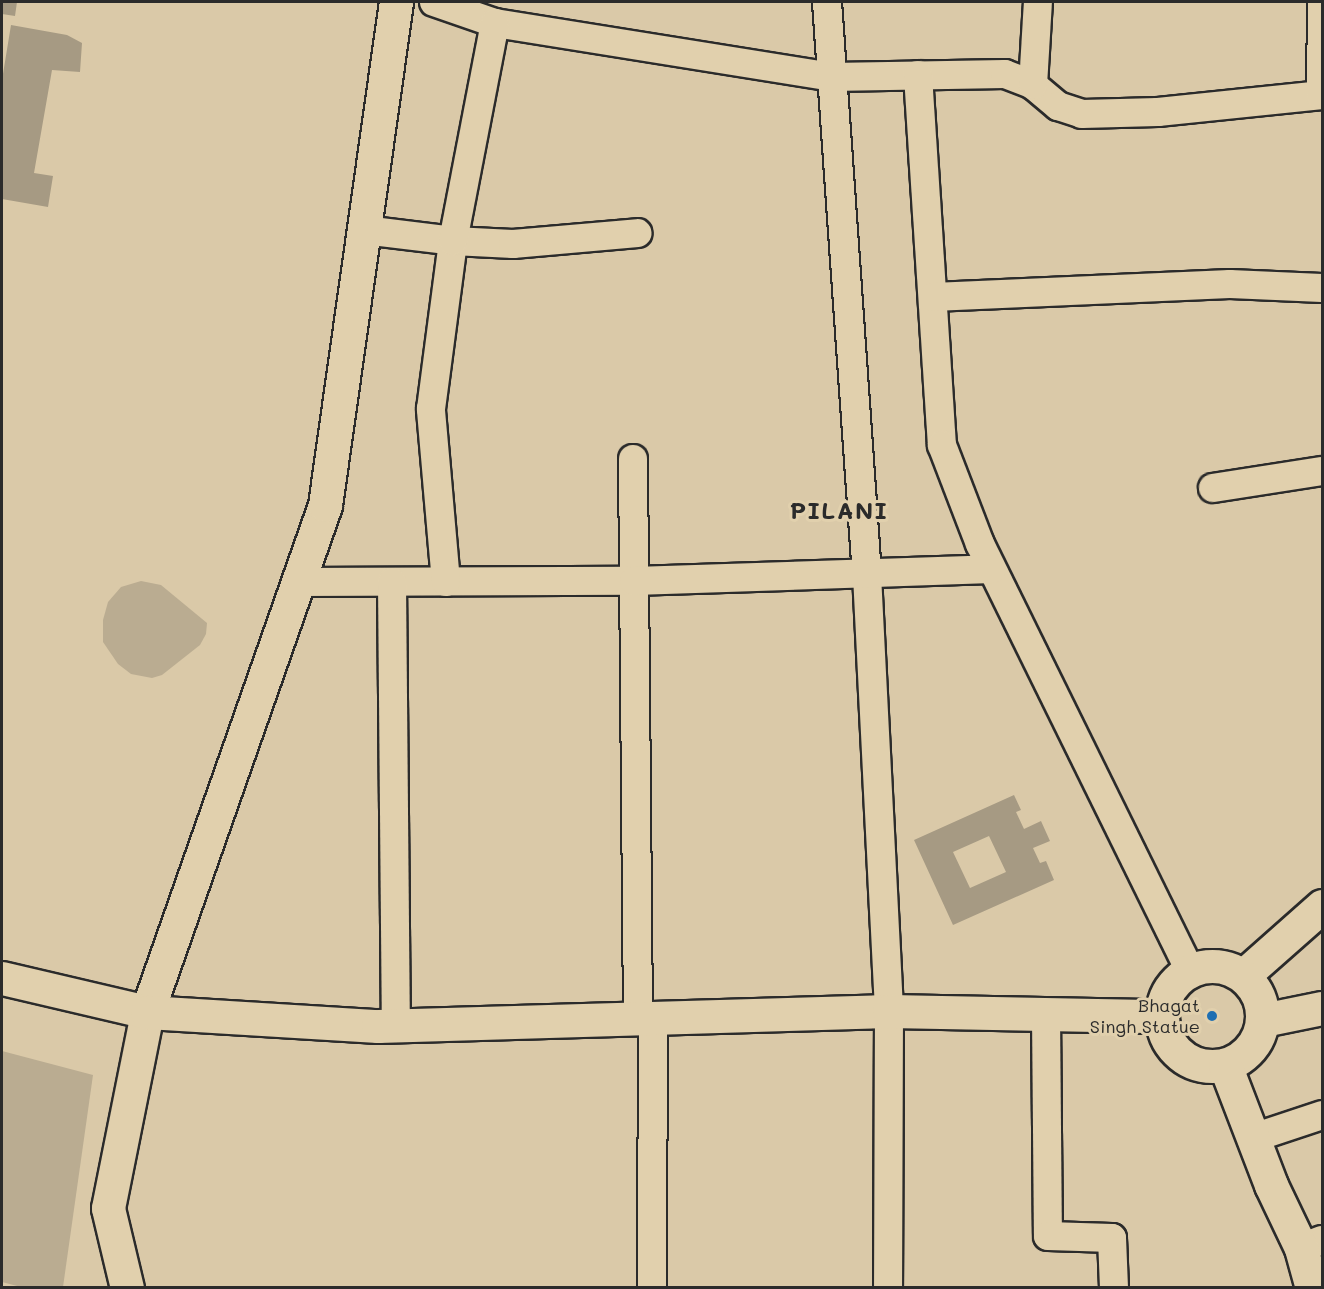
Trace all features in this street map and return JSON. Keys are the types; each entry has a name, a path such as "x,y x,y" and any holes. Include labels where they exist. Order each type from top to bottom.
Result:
{"main road":[{"path":"127,1287 108,1208 147,1012 325,505 396,2"},
{"path":"1244,975 1323,906"},
{"path":"1212,965 1244,975 1259,997 1263,1020 1258,1038 1245,1055 1225,1065 1212,1067 1191,1062 1174,1050 1164,1032 1161,1016 1163,1001 1172,984 1190,970 1212,965"},
{"path":"2,978 147,1012 396,1025 889,1011 1161,1016"},
{"path":"1263,1020 1323,1008"},
{"path":"1225,1065 1253,1138 1312,1244 1312,1287"}],"street":[{"path":"434,2 495,23 831,77 1005,74 1033,85 1058,106 1082,114 1158,112 1322,95 1323,2"},
{"path":"827,2 867,575 889,1011 888,1287"},
{"path":"1033,85 1038,2"},
{"path":"446,582 431,409 453,241 495,23"},
{"path":"918,75 942,445 980,544 1190,970"},
{"path":"364,230 453,241 513,243 638,233"},
{"path":"933,297 1230,284 1323,288"},
{"path":"633,459 652,1287"},
{"path":"1213,488 1323,471"},
{"path":"298,582 634,581 867,575 992,569"},
{"path":"392,582 396,1025"},
{"path":"1046,1014 1048,1236 1112,1238 1114,1287"},
{"path":"1253,1138 1323,1115"}],"shaded area":[{"path":"141,581 161,585 207,623 206,634 200,645 162,675 152,678 131,674 118,664 103,642 103,620 108,602 121,587"},
{"path":"2,1051 93,1075 63,1287 21,1287 2,1282"}],"building":[{"path":"2,2 17,2 15,16 2,14"},
{"path":"11,25 67,35 82,43 80,72 52,70 34,173 53,176 48,207 2,199 2,80"},
{"path":"1014,795 1021,810 1016,812 1024,829 1041,821 1050,841 1033,848 1040,863 1046,861 1054,880 953,925 914,840","holes":["989,836 1006,872 970,888 953,852"]}],"place":[{"name":"Bhagat Singh Statue","path":"1212,1016"}],"district":[{"name":"PILANI","path":"839,510"}]}
